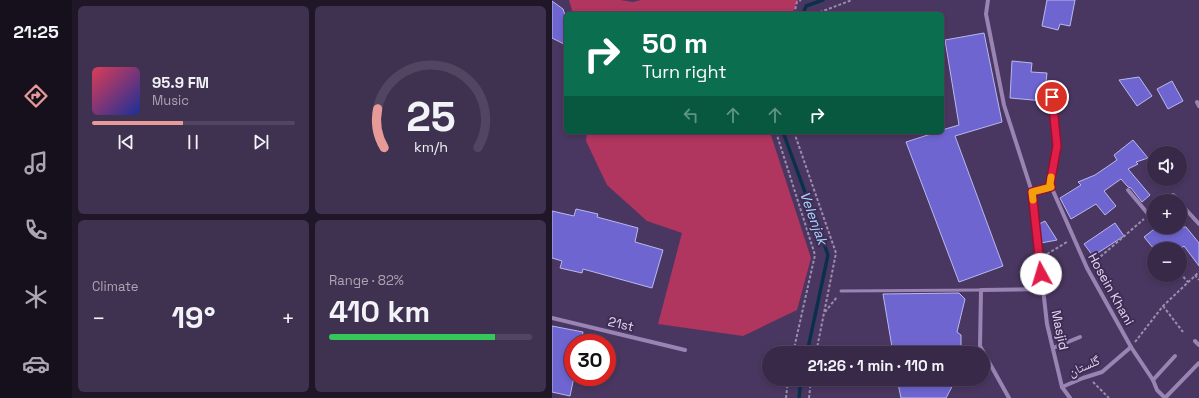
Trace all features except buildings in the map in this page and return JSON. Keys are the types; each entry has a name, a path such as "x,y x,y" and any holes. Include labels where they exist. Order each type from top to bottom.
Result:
{"street":[{"path":"988,0 986,14 1004,105 1032,192 1051,186 1057,146 1052,97"},
{"name":"Hosein Khani","path":"1051,186 1087,268 1132,347 1153,380 1157,390 1165,398"},
{"path":"1128,190 1147,214"},
{"name":"Masjid","path":"1032,192 1047,324 1062,387 1070,398"},
{"path":"1187,211 1199,224"},
{"path":"1009,398 980,346 981,290 1042,289"},
{"name":"21st","path":"552,318 685,350"},
{"path":"1053,348 1080,337"},
{"name":"گلستان","path":"1062,387 1102,372 1132,347"},
{"path":"1153,380 1175,356"},
{"path":"1165,398 1199,363"}],"lane":[{"path":"841,291 981,290"}],"path":[{"path":"794,12 797,2 800,0"},
{"path":"820,12 852,0"},
{"path":"777,134 815,255 795,346"},
{"path":"795,134 836,253 817,346"},
{"path":"1087,268 1147,218"},
{"path":"1039,258 1074,239"},
{"path":"1132,347 1163,306 1199,272"},
{"path":"1195,275 1199,280"},
{"path":"824,314 841,291"},
{"path":"1163,306 1183,332"},
{"path":"1088,376 1109,398"},
{"path":"786,398 787,386"},
{"path":"809,398 810,386"}],"shaded area":[{"path":"569,0 620,0 633,2 641,0 798,0 793,12 572,12"},
{"path":"587,134 771,134 811,258 797,310 743,336 658,324 682,233 647,221 607,185 586,141"}],"waterway":[{"name":"Velenjak","path":"804,12 806,6 823,0"},
{"name":"Velenjak","path":"784,134 828,255 808,346"},
{"name":"Velenjak","path":"799,398 800,386"}],"slow traffic":[{"path":"1033,200 1032,192 1051,187 1051,177"}],"route":[{"path":"1041,274 1032,192 1051,187 1050,184 1057,146 1052,97"}]}
